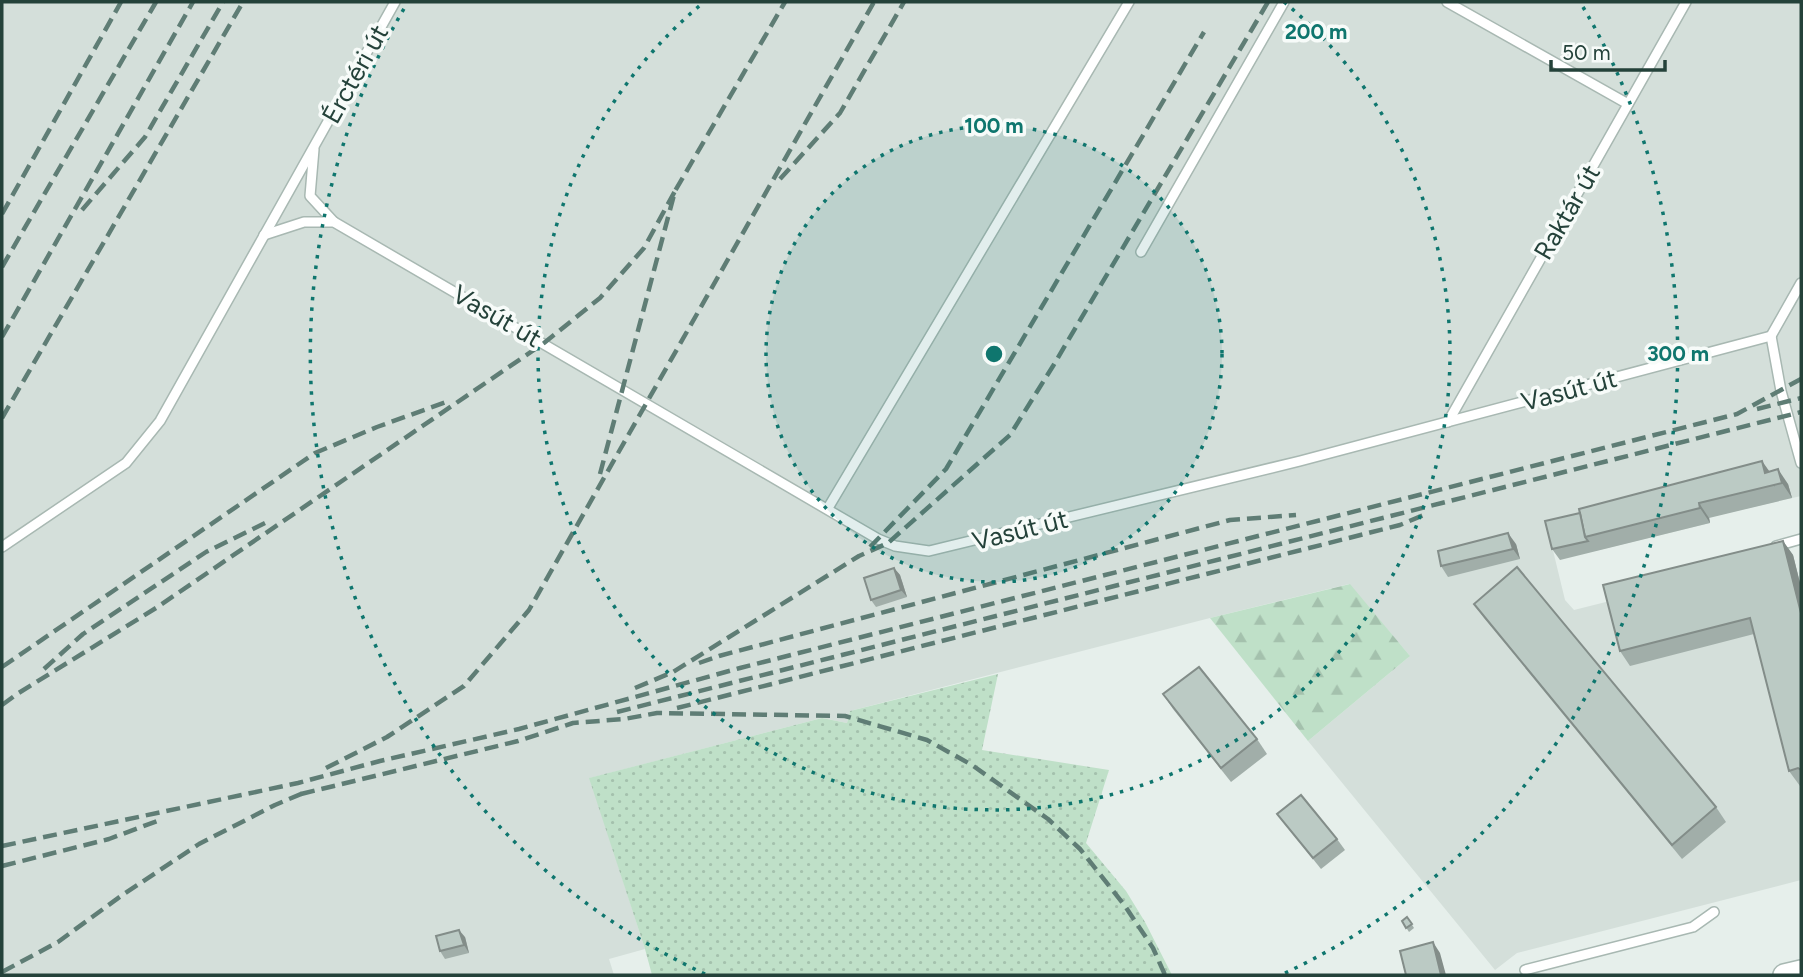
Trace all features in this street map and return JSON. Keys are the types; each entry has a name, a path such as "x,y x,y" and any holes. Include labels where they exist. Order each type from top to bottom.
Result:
{"lane":[{"name":"Érctéri út","path":"2,547 126,463 160,421 395,2"},
{"path":"828,508 1129,2"},
{"path":"1141,251 1284,2"},
{"path":"1447,2 1628,104"},
{"name":"Raktár út","path":"1448,422 1686,2"},
{"name":"Vasút út","path":"314,146 310,196 334,222 895,547 929,551 1300,461 1771,336"},
{"path":"264,235 304,222 334,222"},
{"path":"1801,284 1771,336 1781,391 1801,463"},
{"path":"1762,550 1801,539"},
{"path":"1525,971 1693,927 1714,912"}],"shaded area":[{"path":"2,2 1801,2 1801,496 1710,517 1710,523 1595,551 1589,523 1549,534 1565,600 1574,610 1793,555 1801,588 1801,880 1517,953 1495,970 1308,741 1410,656 1349,584 850,711 847,723 822,718 590,778 645,949 609,959 614,975 2,975"}],"green space":[{"path":"1350,584 1410,656 1308,741 1210,618"},
{"path":"998,674 982,750 1109,770 1086,843 1126,891 1172,975 652,975 589,778 822,718 847,723 850,711"}],"building":[{"path":"1762,461 1765,473 1778,469 1782,483 1699,503 1700,508 1585,537 1579,509"},
{"path":"1580,513 1588,541 1552,549 1545,521"},
{"path":"1508,533 1513,549 1441,566 1438,551"},
{"path":"1783,541 1801,613 1801,770 1798,768 1789,771 1750,618 1620,651 1603,585"},
{"path":"1517,567 1716,807 1672,845 1474,604"},
{"path":"894,568 901,590 871,600 864,578"},
{"path":"1199,667 1257,739 1221,768 1163,694"},
{"path":"1301,795 1337,839 1313,858 1277,814"},
{"path":"1407,917 1412,924 1406,928 1402,921"},
{"path":"459,930 464,945 440,951 436,936"},
{"path":"1433,942 1441,975 1406,975 1400,951"}],"railway":[{"path":"2,214 121,2"},
{"path":"2,267 156,2"},
{"path":"2,337 193,2"},
{"path":"82,210 145,137 223,2"},
{"path":"2,418 243,2"},
{"path":"600,474 675,191 785,2"},
{"path":"326,768 387,737 464,686 529,610 874,2"},
{"path":"780,179 840,113 904,2"},
{"path":"635,688 673,672 859,556 888,543 1010,435 1268,2"},
{"path":"870,547 946,469 1204,32"},
{"path":"2,705 156,608 544,343 600,298 644,248 675,191"},
{"path":"2,846 298,783 519,729 740,668 1737,414 1801,379"},
{"path":"1757,409 1801,398"},
{"path":"2,667 315,453 446,402"},
{"path":"617,712 1801,412"},
{"path":"677,708 1400,525 1426,514"},
{"path":"699,663 1230,520 1296,515"},
{"path":"44,669 83,634 206,552 265,523"},
{"path":"301,794 518,741 573,723 657,713 845,716 927,740 972,765 1048,819 1080,849 1125,906 1153,948 1165,975"},
{"path":"2,972 58,942 199,844 308,791"},
{"path":"2,866 109,839 160,820"}]}
